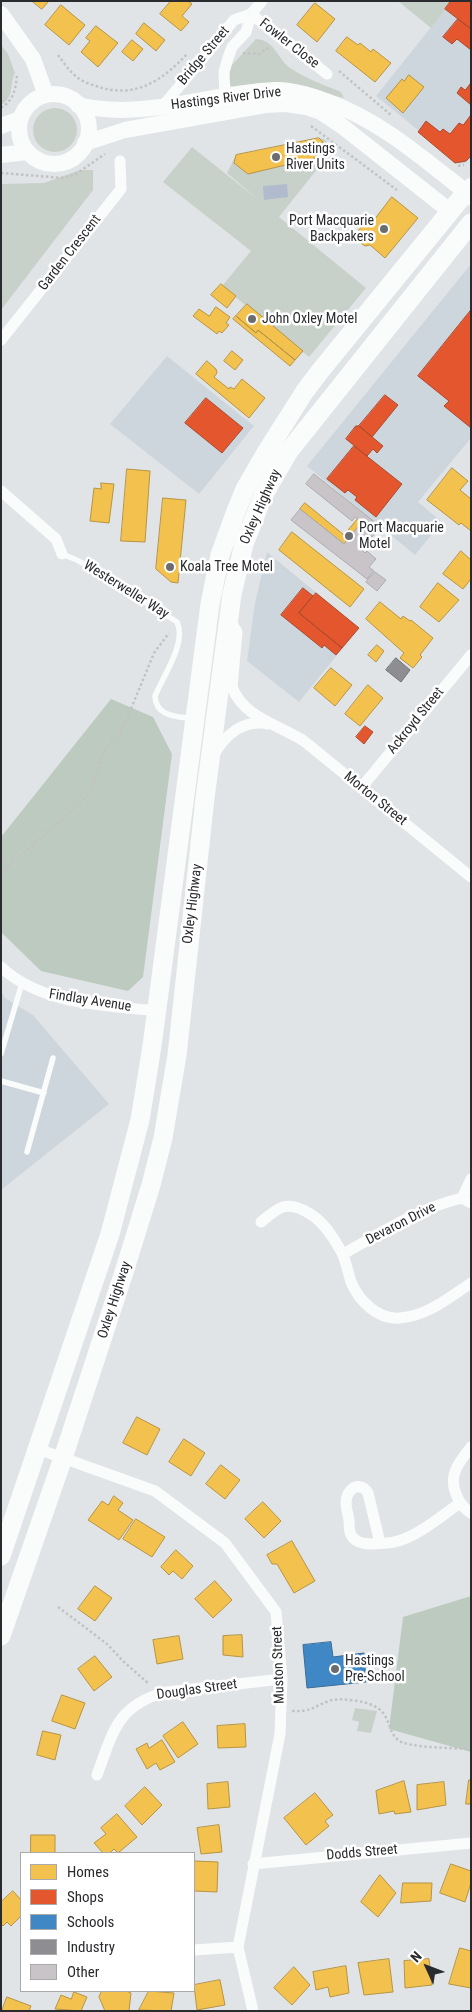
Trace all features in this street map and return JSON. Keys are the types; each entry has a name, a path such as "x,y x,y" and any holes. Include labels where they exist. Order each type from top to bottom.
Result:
{"main road":[{"path":"1,14 33,60 46,95"},
{"name":"Hastings River Drive","path":"78,105 107,109 141,109 276,90 300,93 343,107 368,119 469,191"},
{"path":"58,94 69,98 78,105 87,119 88,136 85,143 80,152 64,163 44,163 34,159 27,152 20,136 20,119 26,108 35,100 46,95 58,94"},
{"name":"Hastings River Drive","path":"85,143 125,130 265,105 286,104 306,107 321,112 342,126 451,212"},
{"path":"1,126 20,119"},
{"path":"1,156 27,152"},
{"name":"Oxley Highway","path":"1,1556 110,1234 144,1102 214,580 220,555 245,490 267,450 304,391 469,191"},
{"path":"451,212 470,226"},
{"name":"Oxley Highway","path":"1,1636 64,1458 151,1185 171,1099 205,798 212,760 232,594 244,544 263,496 279,465 302,432 470,226"},
{"path":"157,1011 181,1013"}],"street":[{"name":"Bridge Street","path":"225,97 224,72 232,47 246,32 251,14 262,1"},
{"name":"Bridge Street","path":"163,106 234,20 251,14"},
{"name":"Fowler Close","path":"251,14 327,74"},
{"name":"Garden Crescent","path":"1,340 121,189 120,161"},
{"path":"1,491 56,540 62,554"},
{"name":"Morton Street","path":"230,620 237,632 232,687 235,695 243,705 255,714 304,741 471,877"},
{"name":"Ackroyd Street","path":"361,788 471,655"},
{"name":"Morton Street","path":"212,760 228,735 242,726 257,722 277,726"},
{"name":"Findlay Avenue","path":"1,967 22,983 46,994 71,1000 157,1011"},
{"name":"Devaron Drive","path":"343,1254 411,1216 444,1202 467,1200 471,1179"},
{"path":"261,1222 283,1207 296,1207 318,1219 329,1231 343,1254 352,1284 359,1295 368,1306 387,1317 399,1318 427,1311 471,1283"},
{"path":"471,1447 458,1463 453,1475 453,1488 460,1503 471,1513"},
{"name":"Muston Street","path":"38,1449 155,1491 225,1543 276,1612 282,1679 280,1734 238,1947 253,2011"},
{"path":"380,1543 368,1493 365,1488 356,1486 347,1494 346,1500 351,1535 357,1541 367,1544 394,1542 407,1538 460,1503"},
{"name":"Douglas Street","path":"97,1775 115,1727 127,1711 142,1701 159,1694 282,1679"},
{"name":"Dodds Street","path":"253,1864 471,1843"},
{"path":"195,1950 238,1947"}],"lane":[{"name":"Westerweller Way","path":"62,554 93,568 132,595 177,622 180,627 180,637 177,648 155,696 156,704 160,710 168,714 195,719"},
{"path":"1,1054 22,983"},
{"path":"27,1152 53,1058"},
{"path":"1,1081 44,1093"}],"path":[{"path":"239,52 248,55 259,54 268,48"},
{"path":"58,55 80,80 103,88 124,91 138,89 156,81 175,67 190,51"},
{"path":"1,108 16,89 17,74"},
{"path":"309,125 390,187"},
{"path":"1,173 53,178 69,177 89,166 108,151"},
{"path":"1,873 90,794 103,752 123,728 154,653 177,622"},
{"path":"58,1607 107,1644 159,1694"},
{"path":"281,1710 310,1711 329,1701 340,1698 374,1706 385,1715 397,1740 402,1742 414,1745 471,1749"}],"shaded area":[{"path":"398,1 452,1 431,28"},
{"path":"452,1 471,1 471,158 466,163 460,164 376,96"},
{"path":"256,39 272,46 290,68 341,92 344,98 282,83 259,83 232,87 228,82 231,66"},
{"path":"1,45 8,54 15,73 10,94 1,105"},
{"path":"51,108 59,108 71,114 77,130 71,146 59,152 51,152 39,146 33,134 33,126 39,114"},
{"path":"319,138 324,139 334,148 279,217 366,288 309,357 222,286 251,251 163,182 192,147 256,198 227,173 236,155 234,163 248,174 315,158 323,142"},
{"path":"80,170 93,170 93,190 1,310 1,184 44,183"},
{"path":"471,264 471,438 418,502 442,522 415,555 307,466"},
{"path":"167,356 254,426 199,494 110,424"},
{"path":"267,552 359,628 299,702 247,661 255,603"},
{"path":"111,699 153,717 172,754 143,977 128,991 41,971 1,932 1,837"},
{"path":"1,991 5,998 33,1015 109,1104 1,1190"},
{"path":"471,1596 471,1752 389,1729 403,1617"},
{"path":"355,1708 377,1711 371,1733 357,1731 359,1722 352,1720"}],"water":[{"path":"287,184 288,197 264,200 263,186"}],"building: Homes":[{"path":"32,1 49,1 42,9"},
{"path":"171,1 188,1 192,4 182,16 189,22 181,31 160,14"},
{"path":"315,3 335,19 317,42 297,25"},
{"path":"61,5 85,25 69,45 45,25"},
{"path":"144,23 165,40 156,51 136,34"},
{"path":"96,26 118,43 98,67 81,52 90,41 86,38"},
{"path":"347,37 358,45 360,43 371,52 373,49 391,63 375,82 336,51"},
{"path":"132,40 143,49 133,61 122,52"},
{"path":"409,75 424,87 403,113 386,98 402,79 404,81"},
{"name":"Hastings River Units","path":"319,138 323,142 315,158 248,174 234,163 236,155"},
{"name":"Port Macquarie Backpakers","path":"392,197 418,218 385,258 370,245 365,246 353,237 368,219 372,222"},
{"path":"221,284 236,296 227,308 211,295"},
{"path":"247,304 303,351 295,360 258,330 256,333 236,316"},
{"path":"216,307 230,317 226,323 229,325 222,333 219,331 217,334 193,316 199,309 209,316"},
{"path":"236,316 256,333 258,330 295,360 290,366 233,319"},
{"path":"232,351 243,360 235,370 224,361"},
{"path":"207,361 216,369 217,373 214,377 229,389 230,387 234,389 242,379 265,398 249,418 196,374"},
{"path":"452,468 468,481 460,490 471,499 471,531 461,523 459,525 427,500"},
{"path":"127,469 150,471 145,542 121,541"},
{"path":"101,483 114,484 109,523 90,521 94,488 101,489"},
{"path":"163,498 186,500 178,583 171,582 156,569"},
{"path":"305,503 344,535 358,518 362,522 344,544 300,509"},
{"path":"292,532 364,589 350,607 279,550"},
{"path":"461,551 471,560 471,579 463,589 443,574"},
{"path":"438,583 459,600 439,622 420,607"},
{"path":"380,602 401,619 403,616 411,620 433,638 413,668 400,658 404,653 366,619"},
{"path":"377,645 384,651 376,662 368,655"},
{"path":"331,668 352,685 335,706 314,688"},
{"path":"368,685 383,698 360,726 345,714"},
{"path":"137,1417 160,1429 147,1455 123,1443"},
{"path":"184,1439 205,1453 191,1476 169,1462"},
{"path":"221,1465 240,1480 225,1499 206,1484"},
{"path":"114,1496 123,1503 118,1510 133,1520 119,1540 88,1520 102,1501 108,1505"},
{"path":"263,1502 281,1521 264,1538 245,1519"},
{"path":"136,1519 165,1537 152,1557 123,1539"},
{"path":"292,1541 315,1581 294,1593 277,1564 272,1564 267,1555"},
{"path":"176,1550 193,1566 182,1579 173,1571 169,1575 161,1567"},
{"path":"215,1581 232,1600 213,1618 195,1599"},
{"path":"95,1586 112,1598 95,1621 78,1609"},
{"path":"242,1635 243,1657 223,1655 223,1636"},
{"path":"179,1636 183,1659 157,1664 153,1640"},
{"path":"95,1656 112,1677 94,1691 78,1669"},
{"path":"62,1695 85,1703 75,1729 52,1721"},
{"path":"183,1722 198,1744 178,1758 163,1736"},
{"path":"245,1724 246,1747 218,1748 217,1726"},
{"path":"43,1731 61,1735 55,1760 37,1755"},
{"path":"162,1740 175,1762 160,1770 156,1763 147,1769 136,1749 147,1743 149,1748"},
{"path":"469,1780 471,1780 471,1804 466,1804"},
{"path":"404,1781 411,1812 395,1814 394,1811 379,1814 376,1791"},
{"path":"228,1782 230,1807 208,1809 207,1784"},
{"path":"444,1782 446,1805 417,1810 417,1785"},
{"path":"145,1787 162,1805 142,1825 125,1806"},
{"path":"315,1793 333,1815 325,1821 329,1826 306,1845 284,1818"},
{"path":"117,1814 137,1837 119,1852 114,1849 111,1852 102,1852 94,1843 106,1834 101,1828"},
{"path":"219,1825 222,1852 201,1854 197,1828"},
{"path":"31,1835 55,1835 55,1852 31,1852"},
{"path":"195,1861 218,1862 217,1892 195,1891"},
{"path":"451,1864 471,1871 471,1883 465,1902 440,1893"},
{"path":"380,1875 396,1893 378,1917 361,1902"},
{"path":"403,1883 432,1883 431,1901 401,1903"},
{"path":"13,1891 20,1899 20,1917 11,1926 7,1922 3,1926 1,1924 1,1902"},
{"path":"460,1948 471,1951 471,1988 449,1984"},
{"path":"389,1959 393,1992 364,1995 358,1963"},
{"path":"429,1959 432,1985 405,1988 404,1961"},
{"path":"346,1966 349,1993 330,1997 328,1987 316,1990 313,1972"},
{"path":"294,1967 310,1985 292,2005 274,1988"},
{"path":"220,1980 225,2005 197,2010 195,1985"},
{"path":"74,1992 87,1997 81,2011 55,2009 61,1995 71,1999"},
{"path":"102,1992 131,1993 129,2011 105,2011 99,1997"},
{"path":"148,1992 174,1993 171,2011 139,2010"},
{"path":"7,1997 31,2006 29,2011 2,2011"}],"building: Shops":[{"path":"451,1 471,1 471,29 445,9"},
{"path":"458,19 471,29 471,50 457,39 452,44 443,37"},
{"path":"471,83 471,105 457,93 461,87 465,90"},
{"path":"471,115 471,156 466,161 455,163 418,132 426,121 440,132 443,129 450,134 459,123 463,125"},
{"path":"471,310 471,428 444,406 449,401 418,376"},
{"path":"385,395 398,405 372,437 359,426"},
{"path":"206,398 243,428 222,453 185,423"},
{"path":"356,426 359,426 383,446 377,453 373,449 367,456 346,439"},
{"path":"354,446 402,484 376,517 355,500 357,497 348,490 345,493 327,479"},
{"path":"303,588 313,596 299,613 342,648 336,655 324,645 322,648 281,615"},
{"path":"316,593 359,628 342,648 299,613"},
{"path":"365,726 373,732 364,744 356,737"}],"building: Schools":[{"name":"Hastings Pre-School","path":"331,1642 333,1657 364,1653 366,1682 307,1688 303,1645"}],"building: Industry":[{"path":"396,658 410,670 401,682 386,670"}],"building: Other":[{"path":"314,474 381,527 372,537 368,533 367,535 371,539 362,550 365,553 367,551 376,559 369,567 374,571 367,579 291,520 300,509 344,544 362,522 355,517 352,521 306,484"},
{"path":"375,572 386,580 377,591 366,582"}],"place":[{"name":"Hastings River Units","path":"276,157"},
{"name":"Port Macquarie Backpakers","path":"384,229"},
{"name":"John Oxley Motel","path":"252,319"},
{"name":"Port Macquarie Motel","path":"349,536"},
{"name":"Koala Tree Motel","path":"170,567"},
{"name":"Hastings Pre-School","path":"335,1669"}]}
